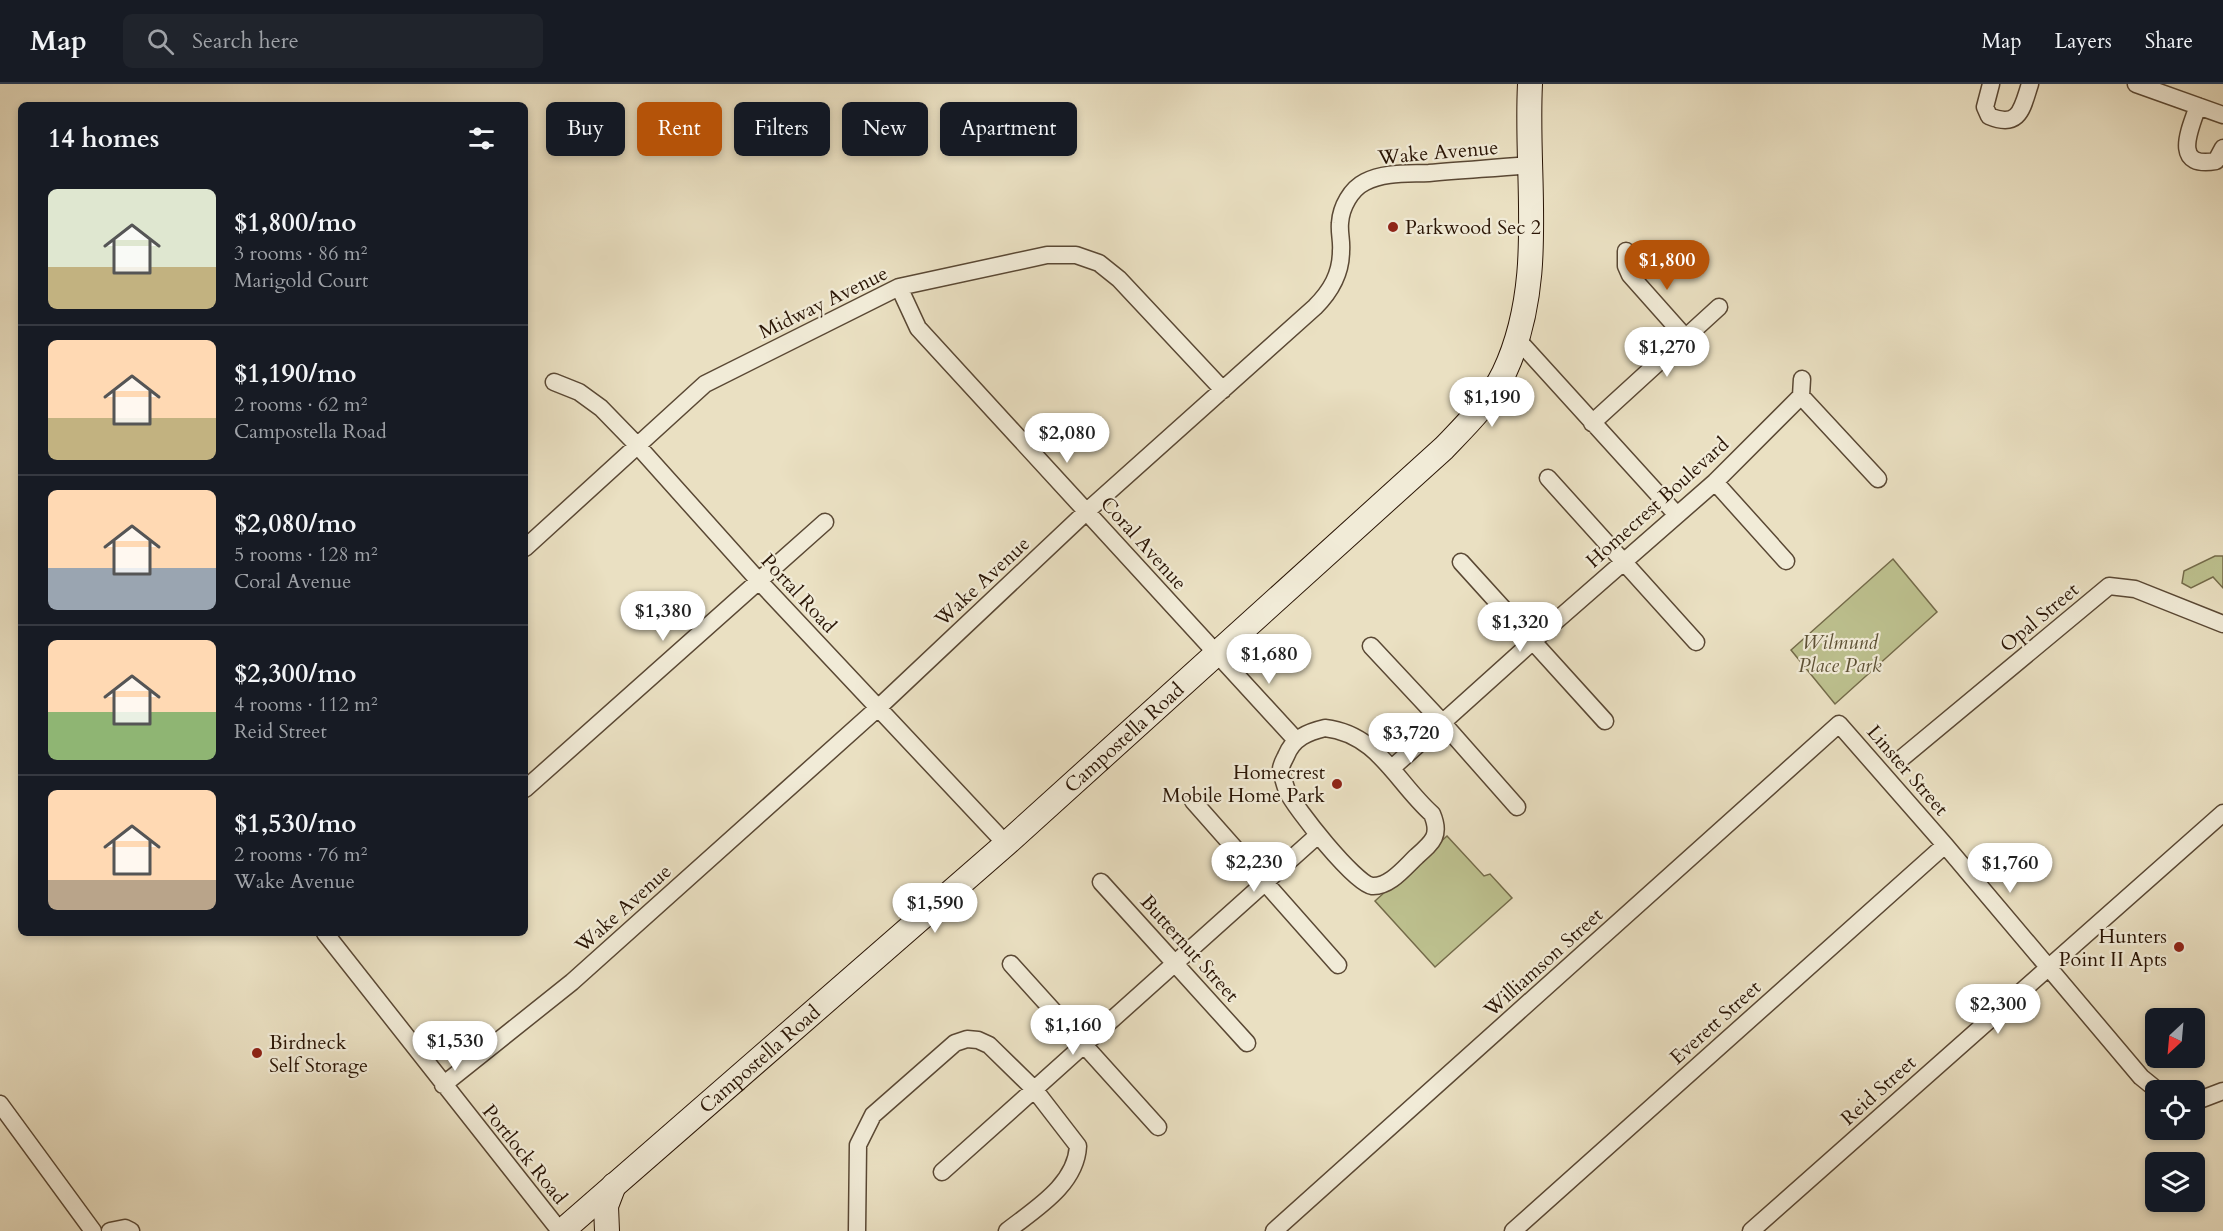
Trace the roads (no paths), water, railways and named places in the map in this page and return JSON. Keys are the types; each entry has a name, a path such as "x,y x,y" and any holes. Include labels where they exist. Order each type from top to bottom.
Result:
{"main road":[{"name":"Campostella Road","path":"561,1231 1005,844 1444,448 1482,408 1504,375 1517,339 1530,272 1532,238 1530,84"},
{"path":"607,1231 606,1206 614,1185"}],"street":[{"path":"1991,84 1985,107 1989,116 1999,120 2011,120 2020,113 2030,84"},
{"path":"2136,84 2161,88 2223,115"},
{"path":"2198,106 2187,139 2188,154 2206,163 2216,161 2223,148"},
{"name":"Wake Avenue","path":"443,1084 572,981 878,708 1086,512 1315,307 1330,290 1340,263 1341,216 1350,195 1363,183 1387,176 1530,165"},
{"path":"1626,252 1626,266 1630,275 1686,338"},
{"name":"Midway Avenue","path":"528,545 705,384 899,287 1047,255 1076,255 1099,263 1119,279 1223,390"},
{"name":"Coral Avenue","path":"899,287 918,328 1296,740"},
{"path":"1592,423 1719,307"},
{"path":"1517,339 1676,514"},
{"name":"Portal Road","path":"554,382 579,392 601,408 1005,844"},
{"name":"Homecrest Boulevard","path":"1392,768 1676,514 1715,482 1802,388 1878,479"},
{"path":"1548,478 1696,642"},
{"path":"1715,482 1786,561"},
{"path":"528,786 825,522"},
{"path":"1461,562 1605,721"},
{"name":"Opal Street","path":"1902,758 2109,586 2135,589 2223,624"},
{"path":"1371,646 1517,807"},
{"name":"Linster Street","path":"1839,724 1945,844 2145,1080"},
{"name":"Williamson Street","path":"1274,1231 1839,724"},
{"path":"1325,728 1341,730 1360,739 1392,768 1432,814 1437,825 1435,837 1428,847 1391,880 1372,886 1363,883 1355,876 1318,834 1288,792 1281,767 1287,751 1296,740 1309,731 1325,728"},
{"path":"1193,801 1338,965"},
{"name":"Reid Street","path":"1751,1231 2223,813"},
{"path":"942,1172 1318,834"},
{"name":"Everett Street","path":"1513,1231 1945,844"},
{"name":"Butternut Street","path":"1101,882 1247,1043"},
{"name":"Portlock Road","path":"334,936 443,1084 561,1231"},
{"path":"1011,964 1158,1127"},
{"path":"857,1231 858,1144 873,1115 937,1057 956,1042 967,1039 978,1040 988,1045 1034,1089 1078,1146 1077,1156 1068,1176 1048,1198 1007,1231"},
{"path":"2205,1098 2223,1091"},
{"path":"0,1104 93,1231"},
{"path":"110,1231 125,1228 131,1231"}],"place":[{"name":"Parkwood Sec 2","path":"1393,227"},
{"name":"Homecrest Mobile Home Park","path":"1337,784"},
{"name":"Hunters Point II Apts","path":"2179,947"},
{"name":"Birdneck Self Storage","path":"257,1053"}],"park label":[{"name":"Wilmund Place Park","path":"1840,654"}]}
